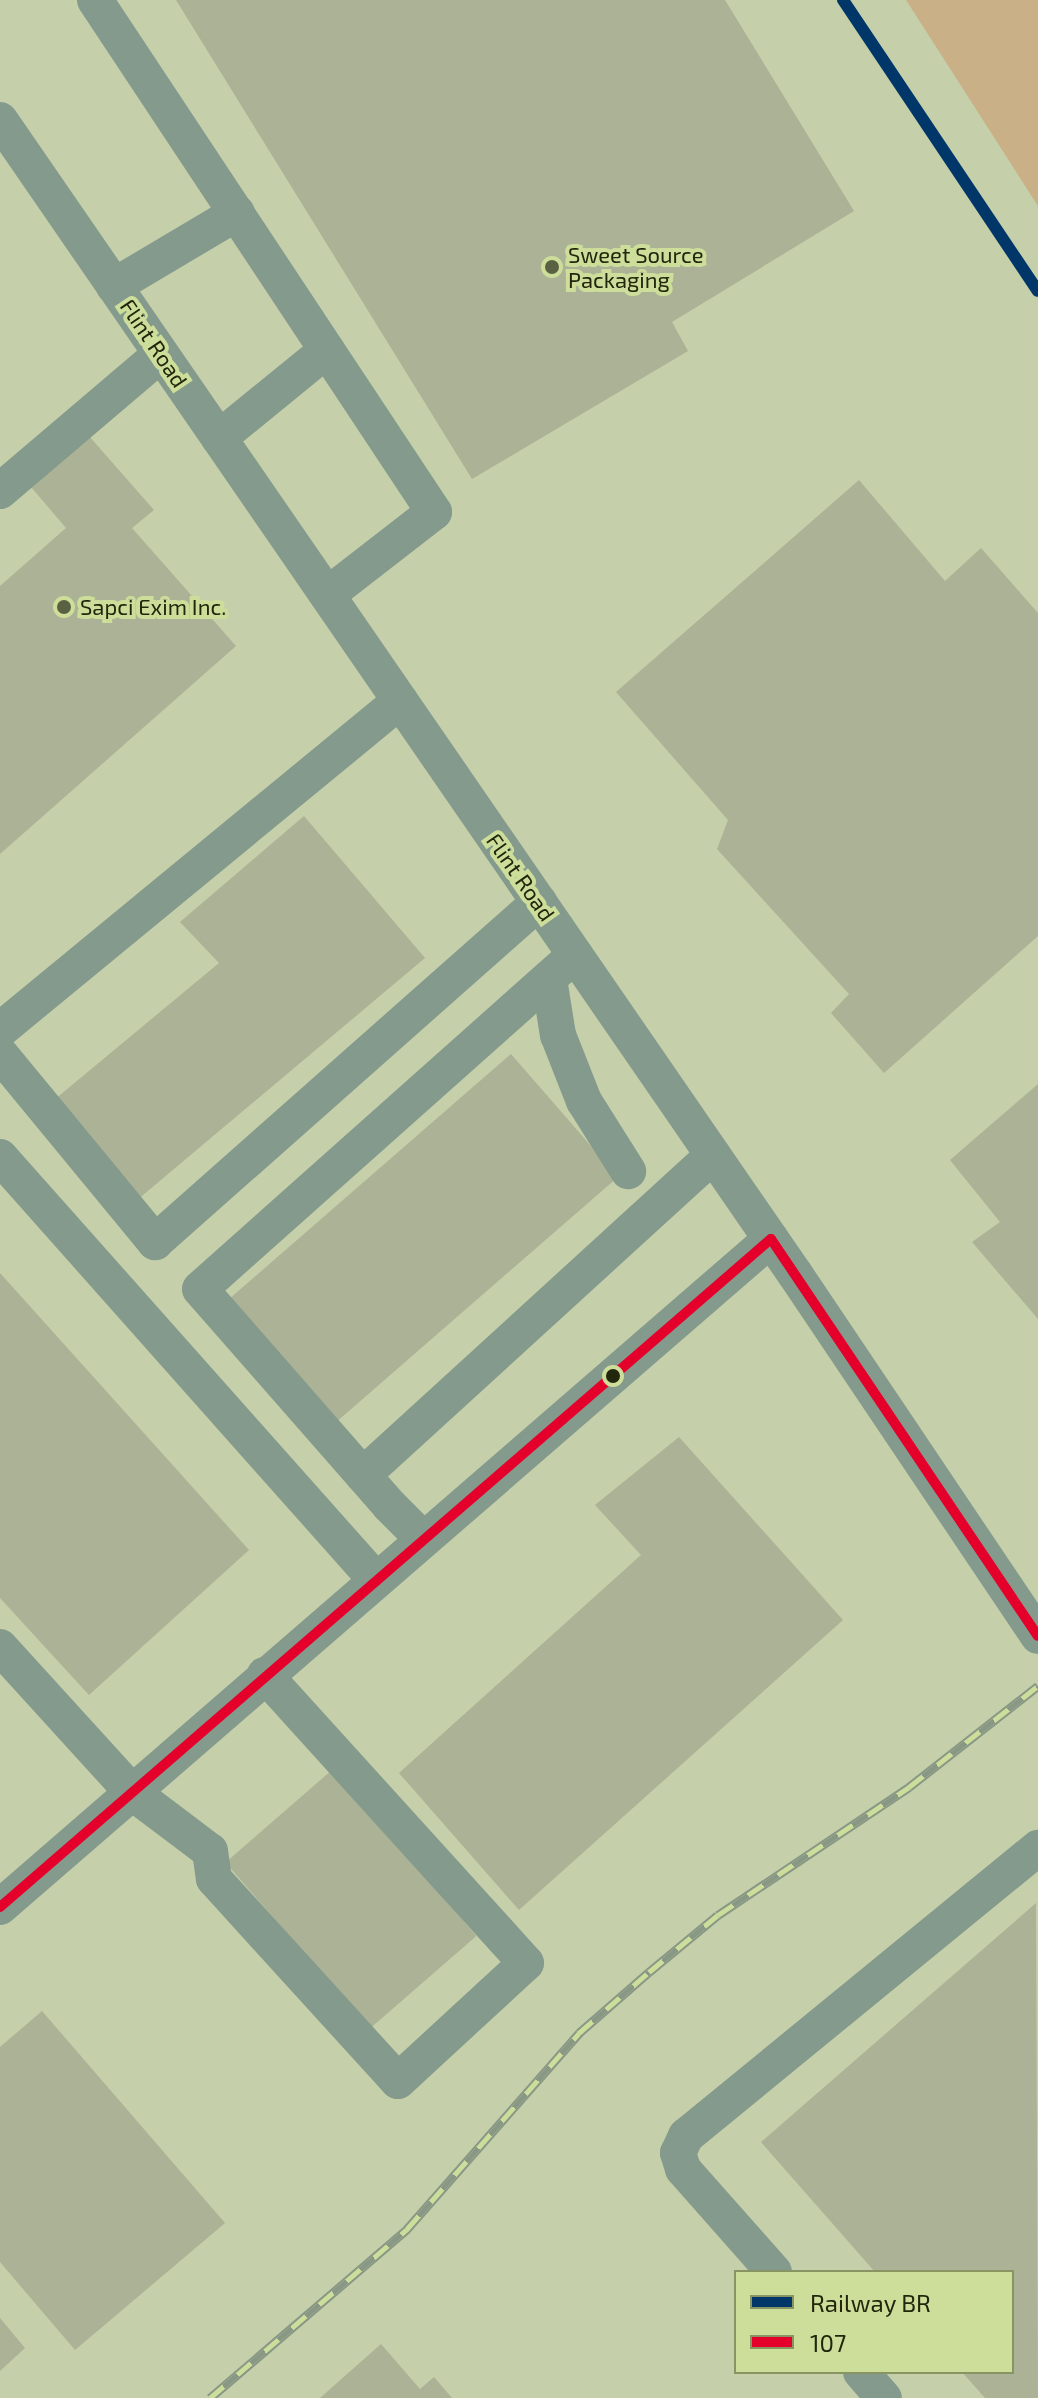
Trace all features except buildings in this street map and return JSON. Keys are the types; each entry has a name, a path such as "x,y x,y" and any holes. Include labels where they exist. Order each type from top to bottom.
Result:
{"street":[{"path":"95,0 434,512 327,595"},
{"name":"Flint Road","path":"0,120 539,902 562,967 713,1155 1038,1636"},
{"path":"114,286 237,213"},
{"path":"219,438 327,350"},
{"path":"0,491 161,354"},
{"path":"0,1030 400,701"},
{"path":"4,1067 155,1242 539,902"},
{"path":"562,967 558,1035 584,1101 628,1171"},
{"path":"423,1539 200,1289 562,967"},
{"path":"363,1475 713,1155"},
{"path":"0,1157 376,1580"},
{"path":"0,1907 771,1239"},
{"path":"0,1647 133,1793 210,1851 214,1879 398,2081 526,1963 265,1675"},
{"path":"772,2270 683,2169 678,2153 686,2136 1038,1848"},
{"path":"863,2374 884,2398"}],"shaded area":[{"path":"906,0 1038,0 1038,206"}],"railway":[{"path":"210,2398 407,2229 579,2033 649,1972 718,1915 909,1787 1038,1686"}],"rail line":[{"name":"BR","path":"843,0 1038,291"}],"transit line":[{"name":"107","path":"771,1239 1038,1636"},
{"name":"107","path":"0,1907 771,1239"}],"place":[{"name":"Sweet Source Packaging","path":"552,267"},
{"name":"Sapci Exim Inc.","path":"64,607"}]}
